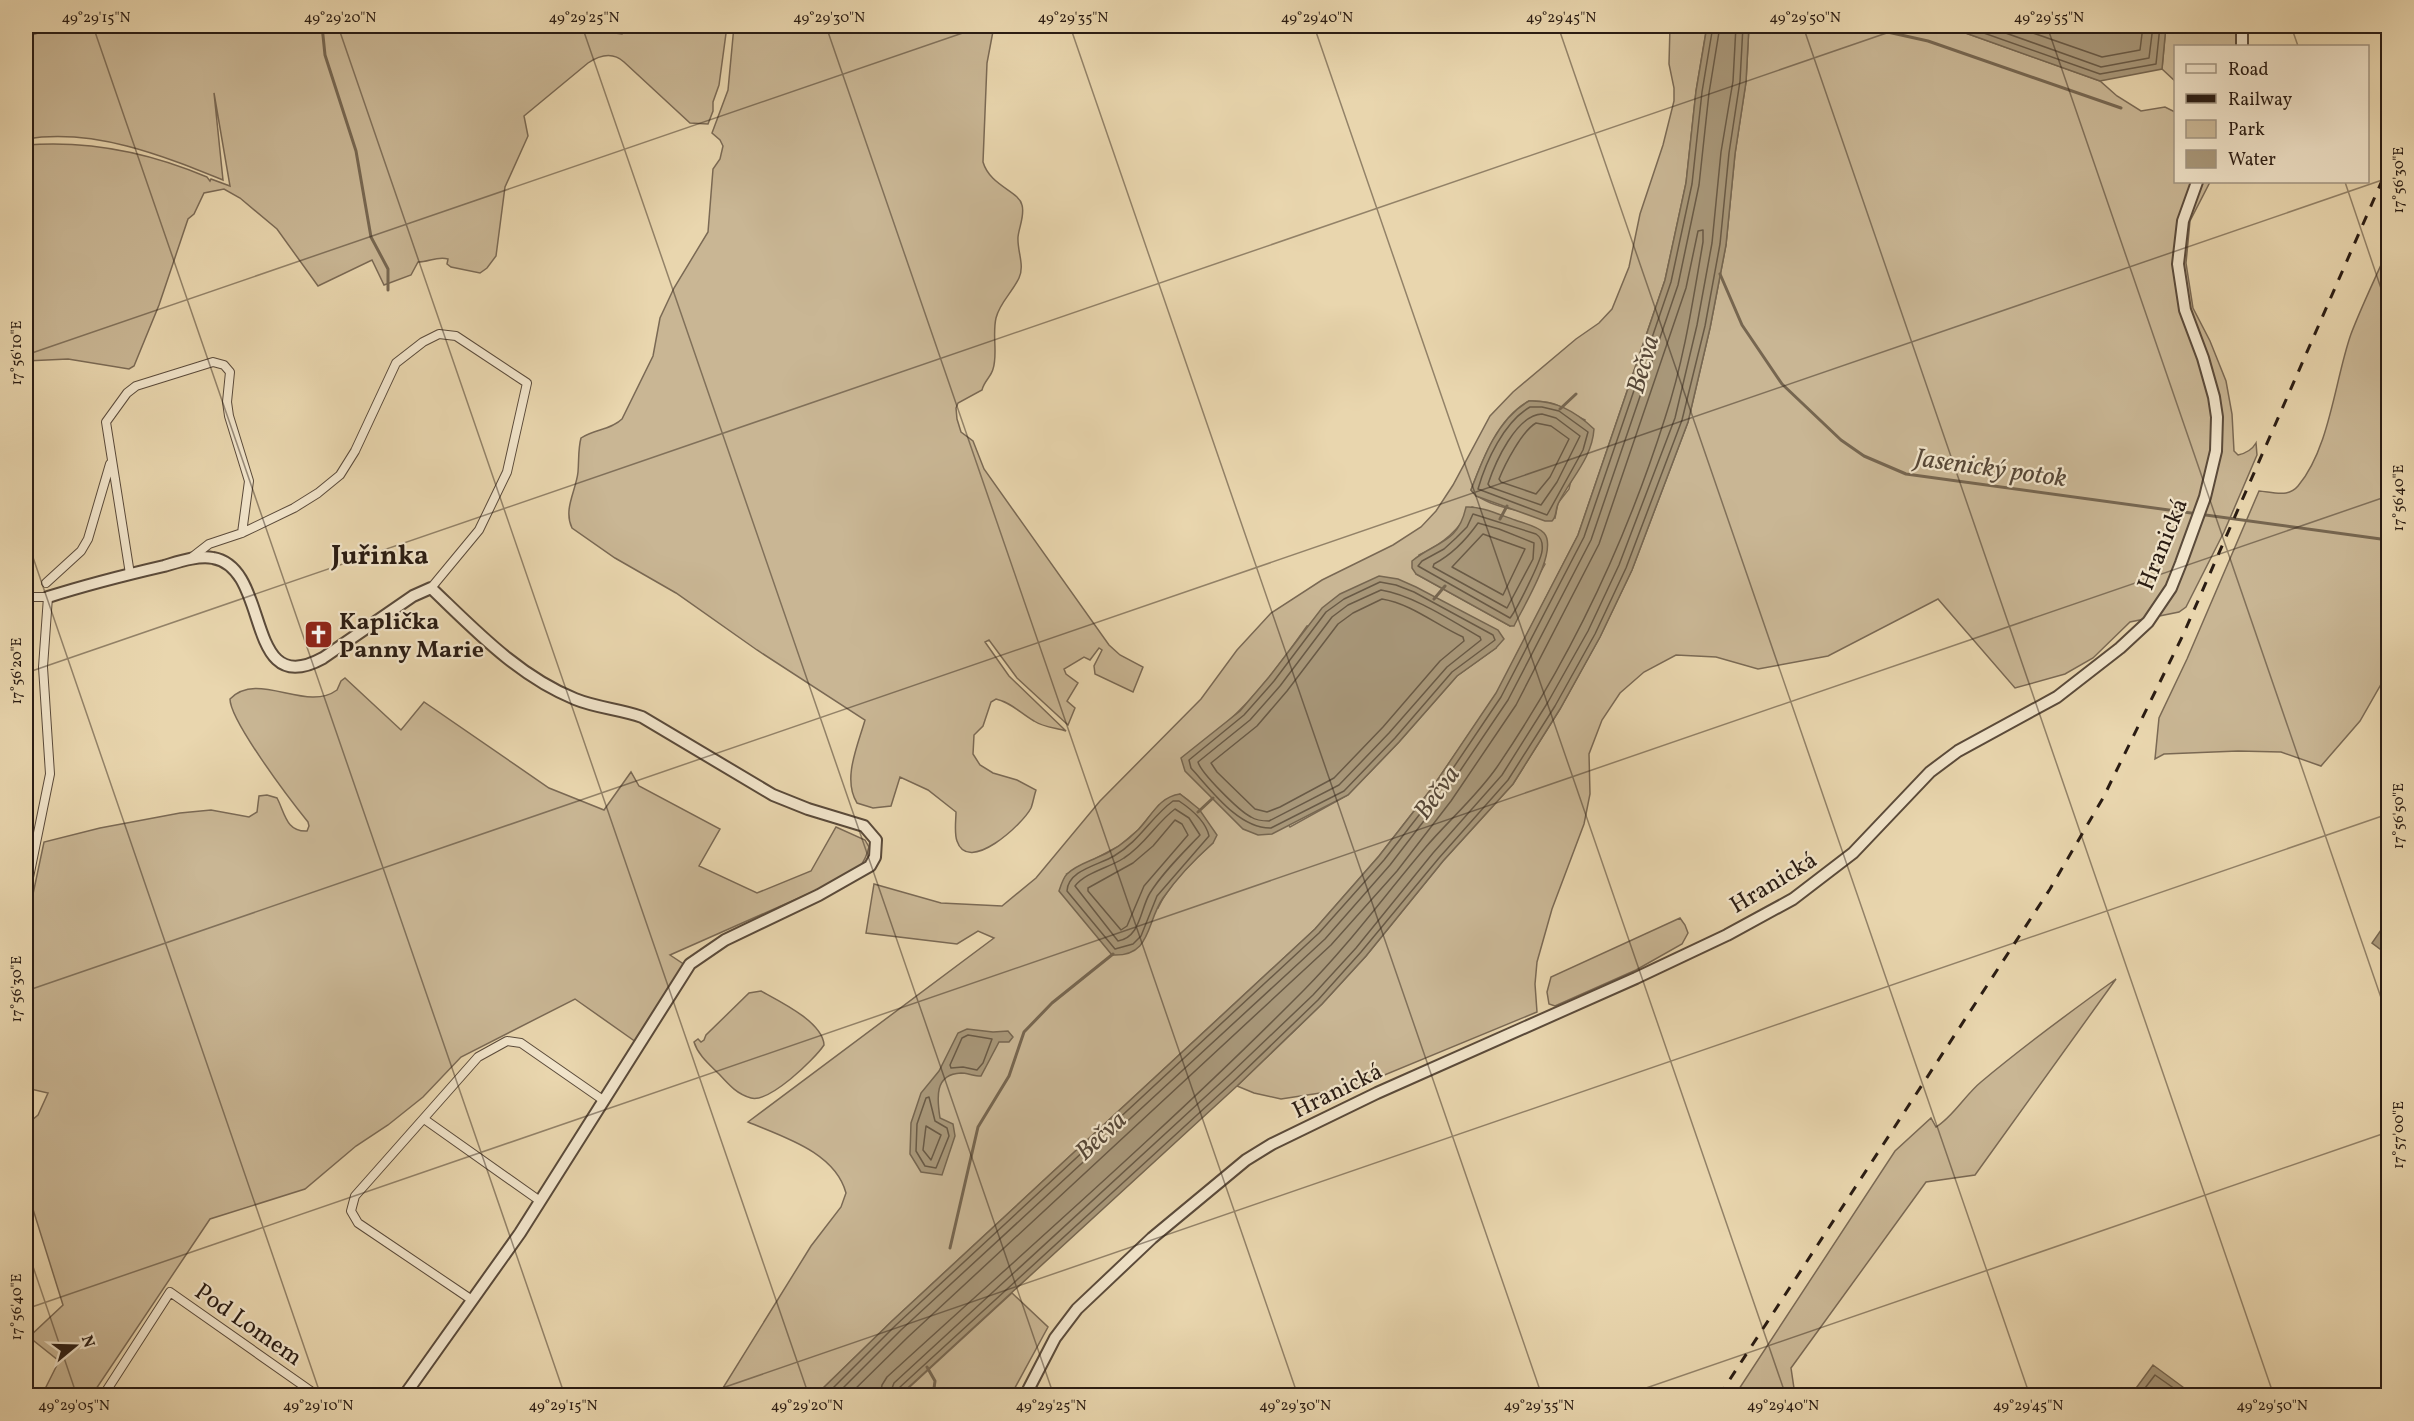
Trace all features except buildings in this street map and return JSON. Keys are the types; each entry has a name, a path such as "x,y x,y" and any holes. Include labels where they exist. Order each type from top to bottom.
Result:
{"street":[{"path":"2242,26 2242,45"},
{"name":"Hranická","path":"1025,1395 1055,1338 1077,1309 1152,1238 1252,1156 1377,1093 1546,1020 1707,944 1793,899 1853,854 1930,772 1966,746 2057,697 2135,634 2162,604 2171,588 2201,508 2216,451 2217,417 2206,368 2185,310 2178,264 2182,221 2197,183"},
{"path":"26,597 48,597 130,574 188,560 213,557 236,571 247,586 264,642 275,658 293,667 309,666 413,596 431,588 479,530 507,472 527,383 456,336 439,334 431,338 396,363 355,451 340,475 302,503 242,534 209,544 188,560"},
{"path":"130,574 106,422 127,393 136,386 213,362 224,365 231,377 227,402 229,416 249,482 242,534"},
{"path":"46,583 81,551 88,539 111,462"},
{"path":"404,1395 540,1201 690,964 725,940 819,895 870,866 875,857 876,840 864,826 808,809 773,795 642,717 602,709 574,699 529,674 501,655 431,588"},
{"path":"26,892 50,774 43,667 48,597"},
{"path":"472,1300 358,1223 351,1211 355,1196 478,1057 507,1041 521,1043 603,1100"},
{"path":"424,1119 540,1201"},
{"name":"Pod Lomem","path":"103,1395 170,1292 318,1395"}],"green space":[{"path":"26,26 611,26 615,33 622,34 624,26 727,26 719,85 708,124 690,123 624,62 611,56 597,58 588,63 524,116 528,136 505,187 496,256 480,273 451,267 447,264 448,259 444,258 418,262 411,275 384,285 372,260 318,286 277,229 240,198 224,189 204,193 194,214 188,219 159,305 134,366 129,369 68,359 26,361 26,145 73,144 118,150 185,168 207,177 210,181 211,179 230,186 214,93 223,180 127,146 77,137 26,139"},
{"path":"734,26 994,26 987,63 983,162 992,177 1016,196 1022,205 1018,237 1021,273 1000,307 996,318 995,357 992,372 982,390 958,403 957,419 961,432 973,441 984,469 1109,645 1120,655 1143,667 1133,692 1095,674 1094,666 1102,650 1099,648 1090,660 1084,657 1064,669 1066,674 1078,683 1067,701 1075,708 1068,725 1017,678 989,640 985,642 1009,676 1066,731 1038,723 1002,701 996,699 991,702 983,726 974,735 973,754 980,765 993,773 1017,780 1036,790 1031,808 1018,825 983,850 972,852 963,850 956,838 956,812 928,790 900,777 891,806 873,808 857,803 853,794 851,773 865,720 757,650 676,593 615,558 572,528 569,507 577,479 581,438 618,423 622,419 653,356 660,318 674,288 708,232 713,169 720,159 723,146 712,133 728,90"},
{"path":"1670,26 1707,26 1696,91 1686,183 1665,280 1578,535 1497,693 1432,788 1379,856 1315,929 892,1321 816,1395 718,1396 811,1246 841,1207 846,1193 840,1179 819,1156 791,1140 748,1122 994,938 978,931 957,944 866,933 874,884 941,903 1002,906 1036,878 1100,801 1201,699 1237,650 1271,613 1322,580 1393,545 1421,527 1436,511 1453,485 1490,416 1513,392 1576,339 1599,323 1612,309 1629,267 1640,214 1663,145 1674,101 1669,64","holes":["1529,401 1546,402 1559,406 1585,420 1569,489 1558,503 1555,518 1498,505 1487,501 1471,490 1493,440 1518,409","1472,507 1503,516 1545,564 1510,626 1416,574 1419,555 1450,536","1461,612 1478,620 1496,648 1457,676 1399,742 1348,795 1290,827 1226,723 1259,689 1307,626","1180,794 1202,815 1213,843 1175,882 1158,908 1067,874 1119,846 1138,830 1159,805"]},
{"path":"1749,26 1946,26 2100,81 2117,96 2141,111 2165,107 2174,112 2174,183 2209,183 2190,221 2186,263 2193,308 2210,341 2226,381 2232,414 2234,451 2238,455 2244,453 2256,443 2257,455 2224,532 2186,607 2179,612 2130,622 2093,658 2065,674 2015,688 1938,599 1828,656 1758,669 1716,657 1676,655 1644,672 1620,693 1602,720 1589,754 1590,794 1584,824 1552,909 1537,962 1535,984 1537,1012 1353,1088 1281,1099 1254,1093 1237,1086 1322,1004 1366,956 1443,861 1513,784 1560,709 1600,637 1632,570 1688,422 1726,245 1735,154 1746,82"},
{"path":"2166,26 2236,26 2237,45 2174,45 2174,80 2162,69"},
{"path":"2388,249 2388,672 2360,721 2321,766 2281,752 2164,754 2155,759 2159,718 2187,659 2259,491 2285,493 2294,490 2318,453 2351,334"},
{"path":"345,678 401,730 424,702 549,788 604,810 631,772 639,786 720,829 699,866 757,893 811,871 836,827 865,840 869,847 867,855 857,869 835,882 670,955 685,965 636,1042 575,999 461,1057 423,1097 388,1125 356,1146 305,1189 210,1219 92,1395 42,1395 59,1361 29,1337 63,1305 26,1187 26,1125 38,1115 48,1093 26,1088 26,927 44,842 100,828 180,813 211,810 249,817 257,812 259,796 267,795 277,798 290,825 307,831 308,822 250,742 233,710 230,699 241,691 254,689 268,689 311,697 325,696 337,690"},
{"path":"1680,918 1688,933 1682,944 1636,970 1555,1006 1549,1004 1547,992 1551,977"},
{"path":"2116,979 1975,1175 1926,1182 1791,1368 1795,1395 1735,1395 1895,1151 1931,1118 1936,1127 1942,1123 1975,1087"},
{"path":"761,991 789,1006 808,1020 822,1036 824,1045 801,1070 779,1087 759,1098 751,1098 730,1085 704,1059 694,1042 698,1039 701,1042 704,1040 706,1035 749,993"},
{"path":"1012,1293 1048,1327 1011,1395 900,1396"}],"water":[{"name":"Bečva","path":"1707,26 1749,26 1746,82 1735,154 1726,245 1688,422 1632,570 1600,637 1560,709 1513,784 1443,861 1366,956 1322,1004 1237,1086 900,1395 816,1395 892,1321 1315,929 1379,856 1432,788 1496,693 1578,535 1665,280 1686,183 1696,91"},
{"path":"1946,26 2166,26 2162,69 2100,81"},
{"path":"1529,401 1547,402 1564,408 1594,429 1585,459 1558,504 1552,521 1545,521 1476,496 1471,490 1486,452 1500,428 1518,408"},
{"path":"1466,507 1484,509 1534,527 1544,533 1547,552 1543,565 1514,626 1510,626 1416,574 1412,568 1412,561 1452,535 1458,528"},
{"path":"1379,576 1398,579 1416,587 1498,630 1504,639 1496,648 1457,676 1399,742 1348,795 1272,834 1258,835 1243,829 1185,771 1181,758 1240,711 1322,608 1340,594"},
{"path":"1180,794 1199,809 1217,835 1213,843 1186,869 1163,898 1141,944 1125,954 1112,955 1059,891 1062,882 1067,874 1081,864 1108,853 1124,842 1139,829 1161,803"},
{"path":"2388,920 2388,955 2372,943"},
{"path":"967,1029 1008,1031 1013,1037 1009,1042 999,1042 981,1076 952,1074 942,1083 938,1096 940,1118 953,1124 955,1136 942,1175 921,1172 910,1154 911,1123 921,1093 939,1071 958,1033"},
{"path":"2153,1365 2191,1393 2189,1395 2131,1395"}],"waterway":[{"path":"322,26 325,55 356,151 371,237 388,269 388,290"},
{"path":"1883,31 1928,41 2121,108"},
{"name":"Jasenický potok","path":"1720,274 1742,325 1782,384 1841,440 1864,456 1906,474 2388,540"},
{"path":"1560,409 1576,394"},
{"path":"1500,519 1507,506"},
{"path":"1434,599 1445,586"},
{"path":"1198,812 1213,798"},
{"path":"950,1248 978,1127 1009,1076 1024,1032 1052,1003 1113,954"},
{"path":"927,1367 935,1381 933,1396"}],"railway":[{"path":"1719,1396 2050,889 2103,798 2183,635 2388,167"}],"place":[{"name":"Kaplička Panny Marie","path":"318,635"}],"district":[{"name":"Juřinka","path":"380,555"}]}
